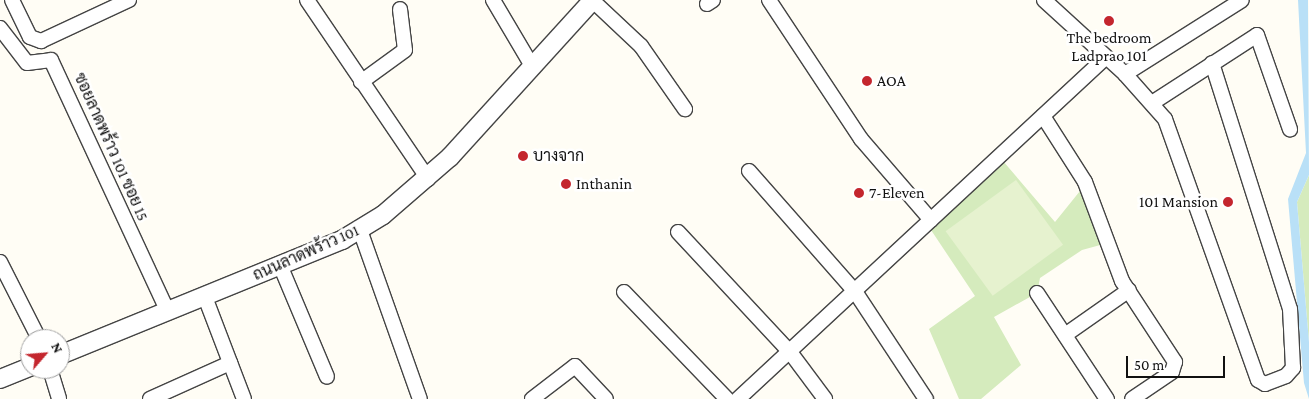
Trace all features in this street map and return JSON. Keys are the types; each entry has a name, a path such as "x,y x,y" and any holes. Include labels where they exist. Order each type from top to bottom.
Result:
{"street":[{"path":"12,0 35,41 110,4 129,0"},
{"path":"307,0 428,179"},
{"path":"493,0 532,66"},
{"path":"593,0 641,46 685,109"},
{"name":"ถนนลาดพร้าว 101","path":"70,351 205,297 360,230 428,179 593,0"},
{"path":"770,0 861,139 931,220"},
{"path":"1044,0 1125,74 1165,119 1258,380 1265,384 1286,376 1293,368 1290,309 1212,64"},
{"path":"1125,74 1242,0"},
{"path":"361,82 404,50 400,9"},
{"name":"ซอยลาดพร้าว 101 ซอย 15","path":"0,28 27,63 51,60 168,312"},
{"path":"1152,103 1257,35 1290,129"},
{"path":"743,398 1106,57"},
{"path":"1043,116 1085,182 1129,290 1175,362 1172,372 1132,399"},
{"path":"749,171 856,292 926,399"},
{"path":"360,230 420,399"},
{"path":"678,232 790,352 825,399"},
{"path":"0,262 34,329"},
{"path":"280,265 327,377"},
{"path":"1065,335 1129,290"},
{"path":"624,292 727,399"},
{"path":"1037,293 1107,399"},
{"path":"205,297 244,399"},
{"path":"150,399 230,363"},
{"path":"532,399 575,366 606,399"},
{"path":"0,379 20,371"},
{"path":"53,379 59,399"}],"green space":[{"path":"1003,161 1055,222 1080,191 1104,244 1082,250 1040,278 1037,293 994,317 1021,365 981,399 959,399 929,329 975,296 929,227"},
{"path":"1309,175 1309,342 1297,202"},
{"path":"1016,180 1063,245 993,296 946,231"}],"water":[{"path":"1298,0 1308,0 1309,175 1297,202 1309,342 1309,399 1304,383 1288,199 1306,153"}],"place":[{"name":"The bedroom Ladprao 101","path":"1109,21"},
{"name":"AOA","path":"867,81"},
{"name":"บางจาก","path":"523,156"},
{"name":"Inthanin","path":"566,184"},
{"name":"7-Eleven","path":"859,193"},
{"name":"101 Mansion","path":"1228,202"}]}
